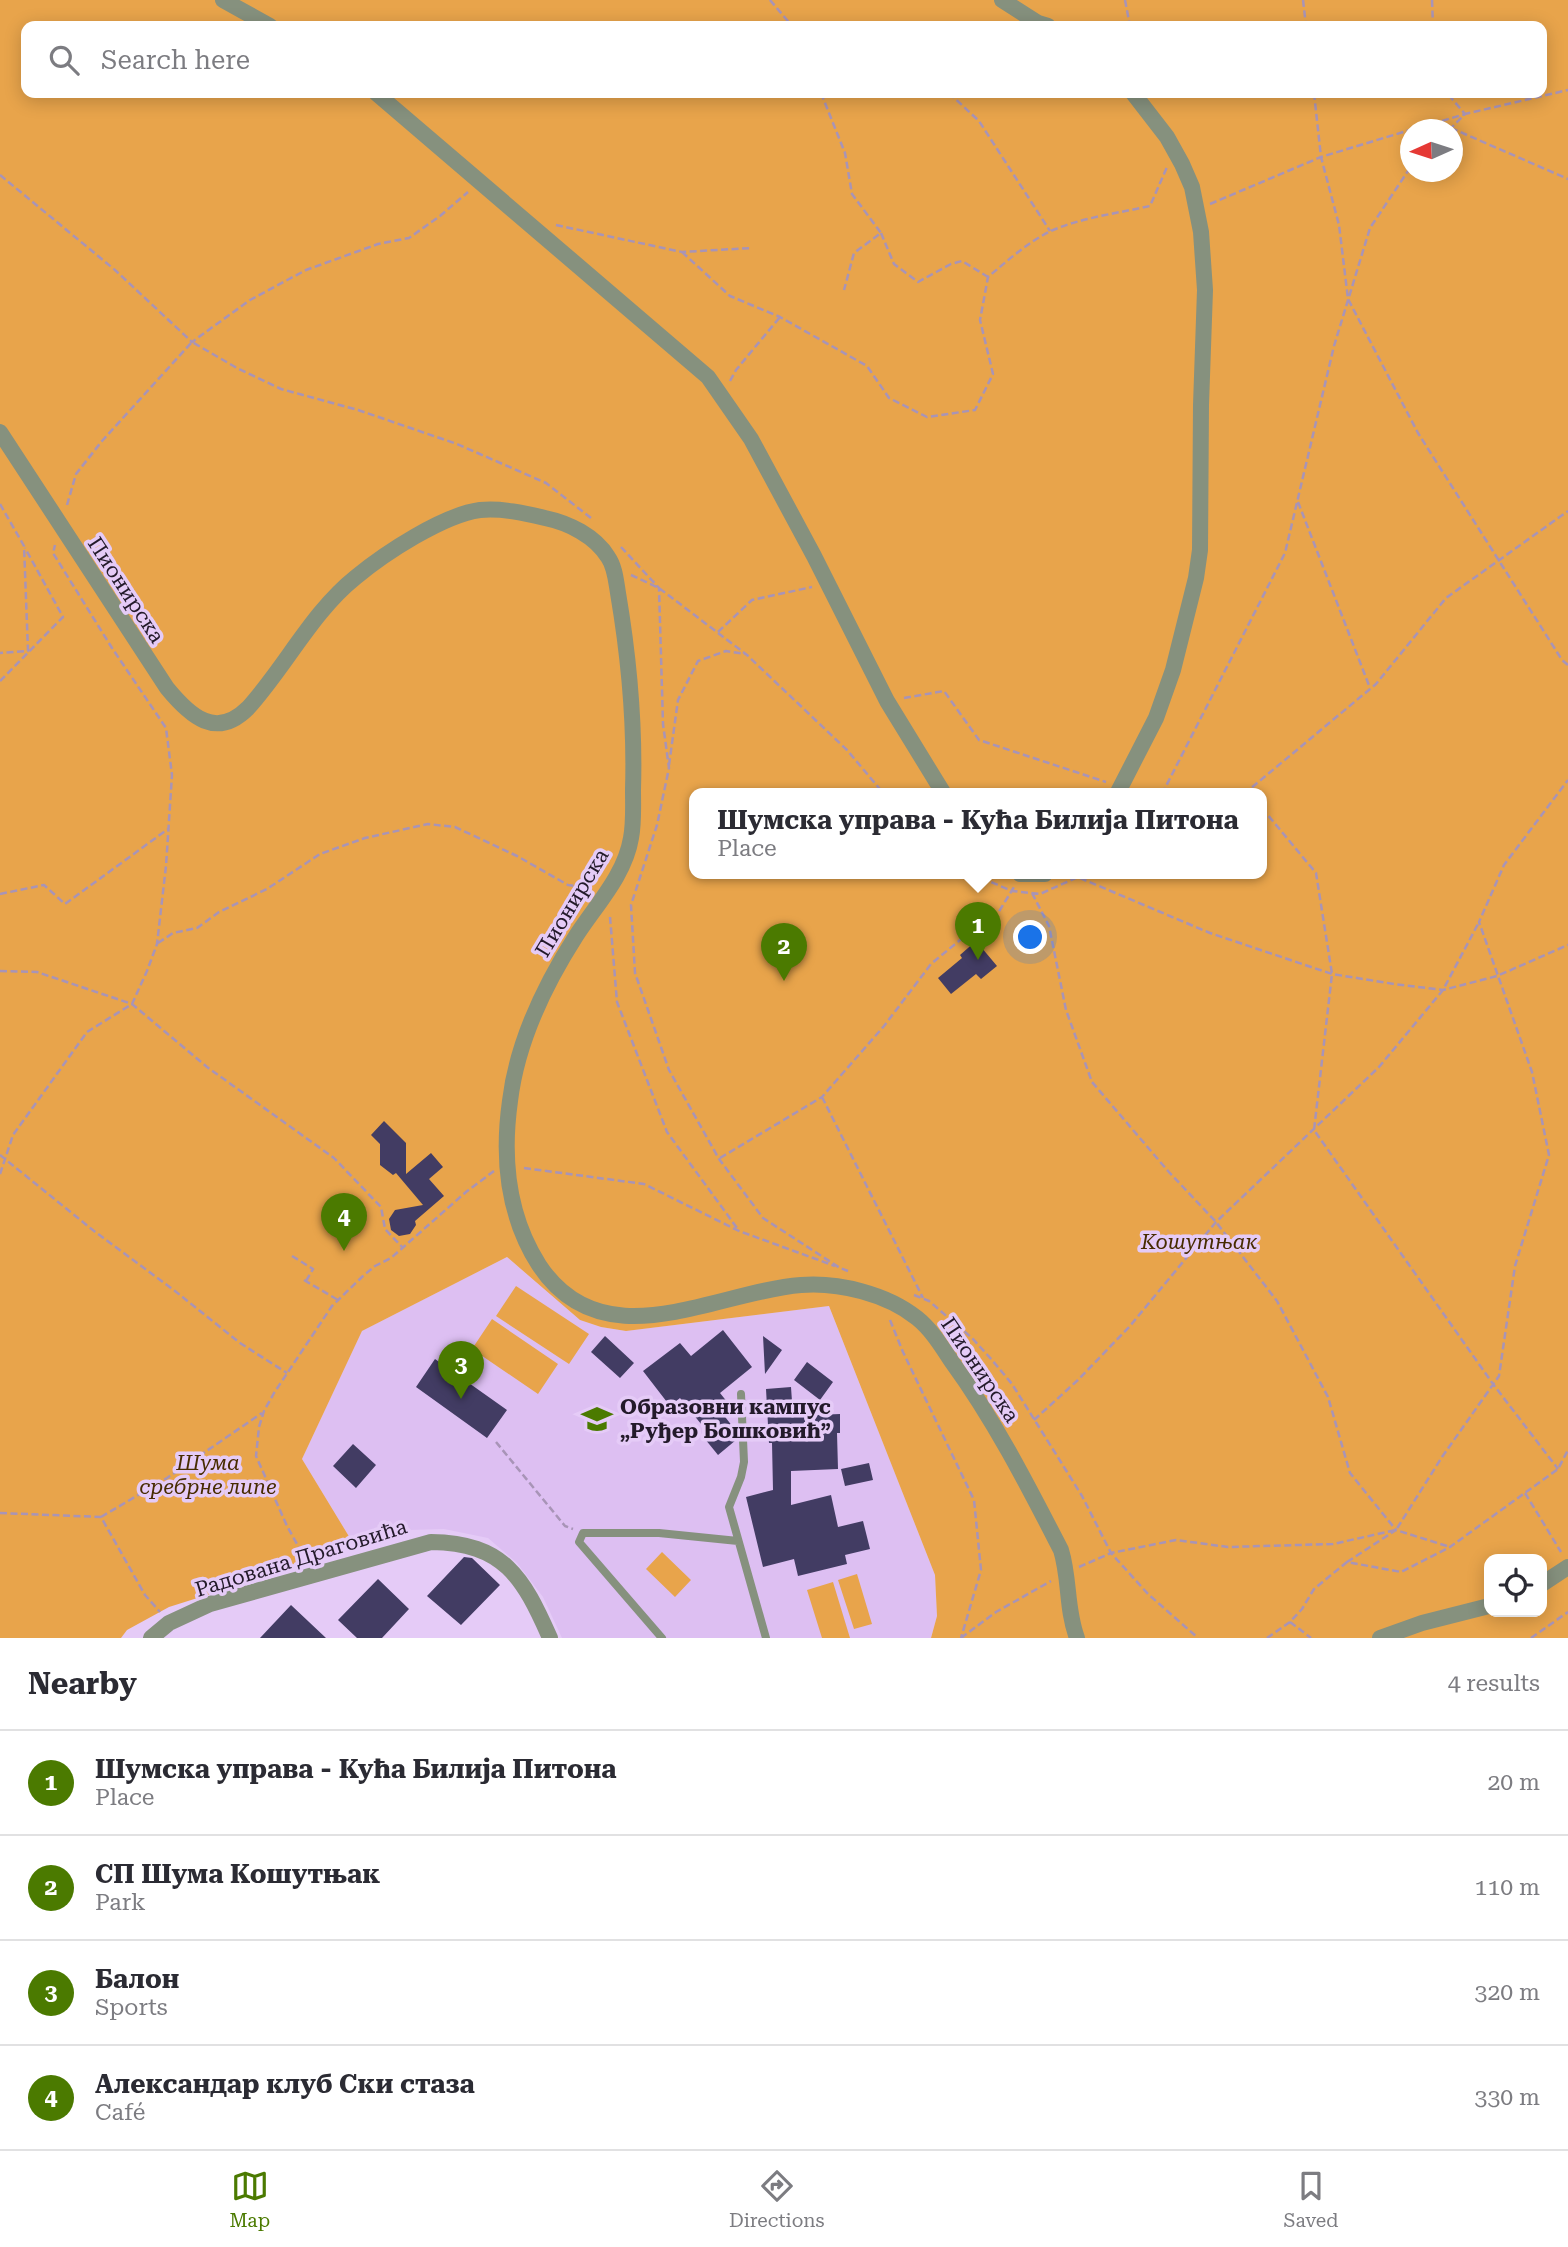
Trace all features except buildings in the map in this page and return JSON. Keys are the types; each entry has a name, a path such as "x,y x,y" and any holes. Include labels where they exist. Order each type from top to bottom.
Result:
{"street":[{"path":"223,0 261,21"},
{"path":"1002,0 1035,21"},
{"path":"382,98 708,377 751,439 887,701 940,788"},
{"path":"1120,788 1156,718 1173,670 1200,550 1205,290 1201,232 1192,187 1182,164 1167,137 1137,98"},
{"name":"Пионирска","path":"0,432 167,688 191,714 214,724 229,722 241,716 334,597 355,578 396,549 461,515 499,510 556,520 593,541 608,556 613,565 624,632 633,722 632,835 626,856 608,890 576,936 537,1006 516,1068 510,1098 506,1166 515,1212 536,1260 548,1276 564,1293 582,1306 592,1309 628,1317 670,1313 783,1287 808,1284 842,1288 881,1298 916,1317 929,1329 985,1410 1061,1550 1071,1621 1077,1638"},
{"name":"Радована Драговића","path":"151,1638 169,1623 210,1604 431,1542 448,1542 488,1552 504,1562 517,1576 550,1638"},
{"path":"1547,1579 1564,1560"},
{"path":"1380,1638 1422,1623 1484,1607"}],"lane":[{"path":"741,1394 744,1461 741,1477 729,1507 766,1638"},
{"path":"662,1638 579,1542 583,1533 659,1534 738,1541"}],"path":[{"path":"770,0 788,21"},
{"path":"1125,0 1129,21"},
{"path":"1303,0 1305,21"},
{"path":"1432,0 1433,21"},
{"path":"1547,95 1568,90"},
{"path":"823,98 845,153 852,194 881,233 894,264 918,282 962,261 988,277"},
{"path":"954,98 979,121 1050,231"},
{"path":"1315,98 1321,157 1339,225 1348,299 1418,433 1562,660 1568,665"},
{"path":"1451,98 1465,114"},
{"path":"1448,119 1534,98"},
{"path":"1460,119 1465,114"},
{"path":"1197,209 1321,157 1400,133"},
{"path":"1463,135 1568,179"},
{"path":"682,252 730,296 780,317 867,366 889,398 927,417 975,410 993,374 980,320 988,277 1026,246 1050,231 1150,206 1168,165"},
{"path":"0,175 115,270 192,342 281,389 358,410 457,444 546,483 596,521"},
{"path":"0,1174 13,1135 87,1032 132,1004 156,944 172,775 166,728 53,553 75,474 192,342 250,300 306,270 378,243 409,237 482,182"},
{"path":"1167,788 1285,553 1334,346 1370,228 1401,182"},
{"path":"547,223 682,252 752,248"},
{"path":"844,290 854,253 881,233"},
{"path":"722,396 736,370 780,317"},
{"path":"1297,500 1370,688"},
{"path":"0,504 63,617 0,681"},
{"path":"1253,788 1370,688 1446,598 1568,511"},
{"path":"614,539 659,589 663,724 669,768"},
{"path":"24,546 28,651"},
{"path":"613,565 659,589 747,655 847,750 879,788"},
{"path":"718,632 751,600 828,584"},
{"path":"0,653 28,651"},
{"path":"747,655 726,652 698,661 678,700 669,768 657,825 631,905 635,973 669,1070 719,1159 762,1218 840,1268"},
{"path":"887,701 944,691 979,740 1032,756 1114,788"},
{"path":"1034,1420 1078,1380 1130,1326 1216,1222 1379,1067 1443,990 1479,922 1504,865 1568,780"},
{"path":"1267,814 1315,873 1332,974 1314,1130 1493,1384 1558,1469"},
{"path":"156,944 173,933 197,928 219,912 267,889 320,854 365,838 428,824 455,827 517,856 568,885 608,890 617,1002 667,1132 738,1231"},
{"path":"0,894 44,885 65,904 168,829"},
{"path":"638,864 648,855"},
{"path":"1082,879 1210,933 1332,974 1443,990 1497,976 1568,945"},
{"path":"719,1159 822,1097 884,1026 931,964 966,934 995,918 1012,891"},
{"path":"1032,893 1049,926 1066,1010 1093,1082 1168,1171 1216,1222 1277,1301 1328,1397 1350,1474 1396,1530"},
{"path":"1267,1638 1290,1622 1314,1589 1346,1562 1396,1530 1442,1457 1499,1376 1515,1266 1549,1155 1532,1072 1479,922"},
{"path":"0,971 37,972 132,1004 208,1067 334,1158 381,1207 385,1229 403,1248"},
{"path":"822,1097 923,1299"},
{"path":"0,1156 240,1343 287,1373"},
{"path":"314,1574 287,1526 256,1456 259,1427 264,1411 332,1306 363,1276 403,1248 493,1171 506,1166 644,1184 738,1231 852,1273"},
{"path":"292,1256 313,1269 305,1280 338,1300"},
{"path":"911,1294 929,1301 972,1338 1012,1384 1082,1496 1111,1553 1148,1594 1198,1638"},
{"path":"881,1298 974,1500 981,1570 961,1638"},
{"path":"0,1513 101,1517 167,1478 264,1411"},
{"path":"496,1442 565,1526 583,1533"},
{"path":"1346,1562 1401,1572 1450,1547 1558,1469 1568,1450"},
{"path":"1525,1493 1564,1560"},
{"path":"101,1517 145,1595 169,1623"},
{"path":"961,1638 996,1612 1066,1573 1111,1553 1176,1540 1228,1547 1334,1544 1396,1530 1450,1547"},
{"path":"1531,1638 1568,1612"},
{"path":"1290,1622 1311,1638"}],"shaded area":[{"name":"Образовни кампус „Руђер Бошковић”","path":"507,1257 580,1320 626,1331 829,1306 935,1575 937,1616 931,1638 562,1638 543,1597 517,1563 488,1538 444,1529 409,1530 356,1548 302,1459 362,1331"}],"green space":[{"name":"Кошутњак","path":"0,0 1568,0 1568,1638 931,1638 937,1616 935,1575 829,1306 626,1331 580,1320 507,1257 362,1331 302,1459 356,1548 169,1607 127,1630 121,1638 0,1638"},
{"path":"516,1286 589,1334 569,1364 496,1316"},
{"path":"492,1319 558,1364 538,1394 472,1349"},
{"path":"662,1552 691,1580 675,1597 646,1569"},
{"path":"857,1574 872,1624 854,1629 838,1580"},
{"path":"833,1582 850,1638 822,1638 807,1590"}],"place":[{"name":"Шумска управа - Кућа Билија Питона","path":"978,960"},
{"name":"СП Шума Кошутњак","path":"784,981"},
{"name":"Александар клуб Ски стаза","path":"344,1251"},
{"name":"Балон","path":"461,1399"},
{"name":"Образовни кампус „Руђер Бошковић”","path":"597,1419"}],"park label":[{"name":"Шума сребрне липе","path":"208,1475"}]}
